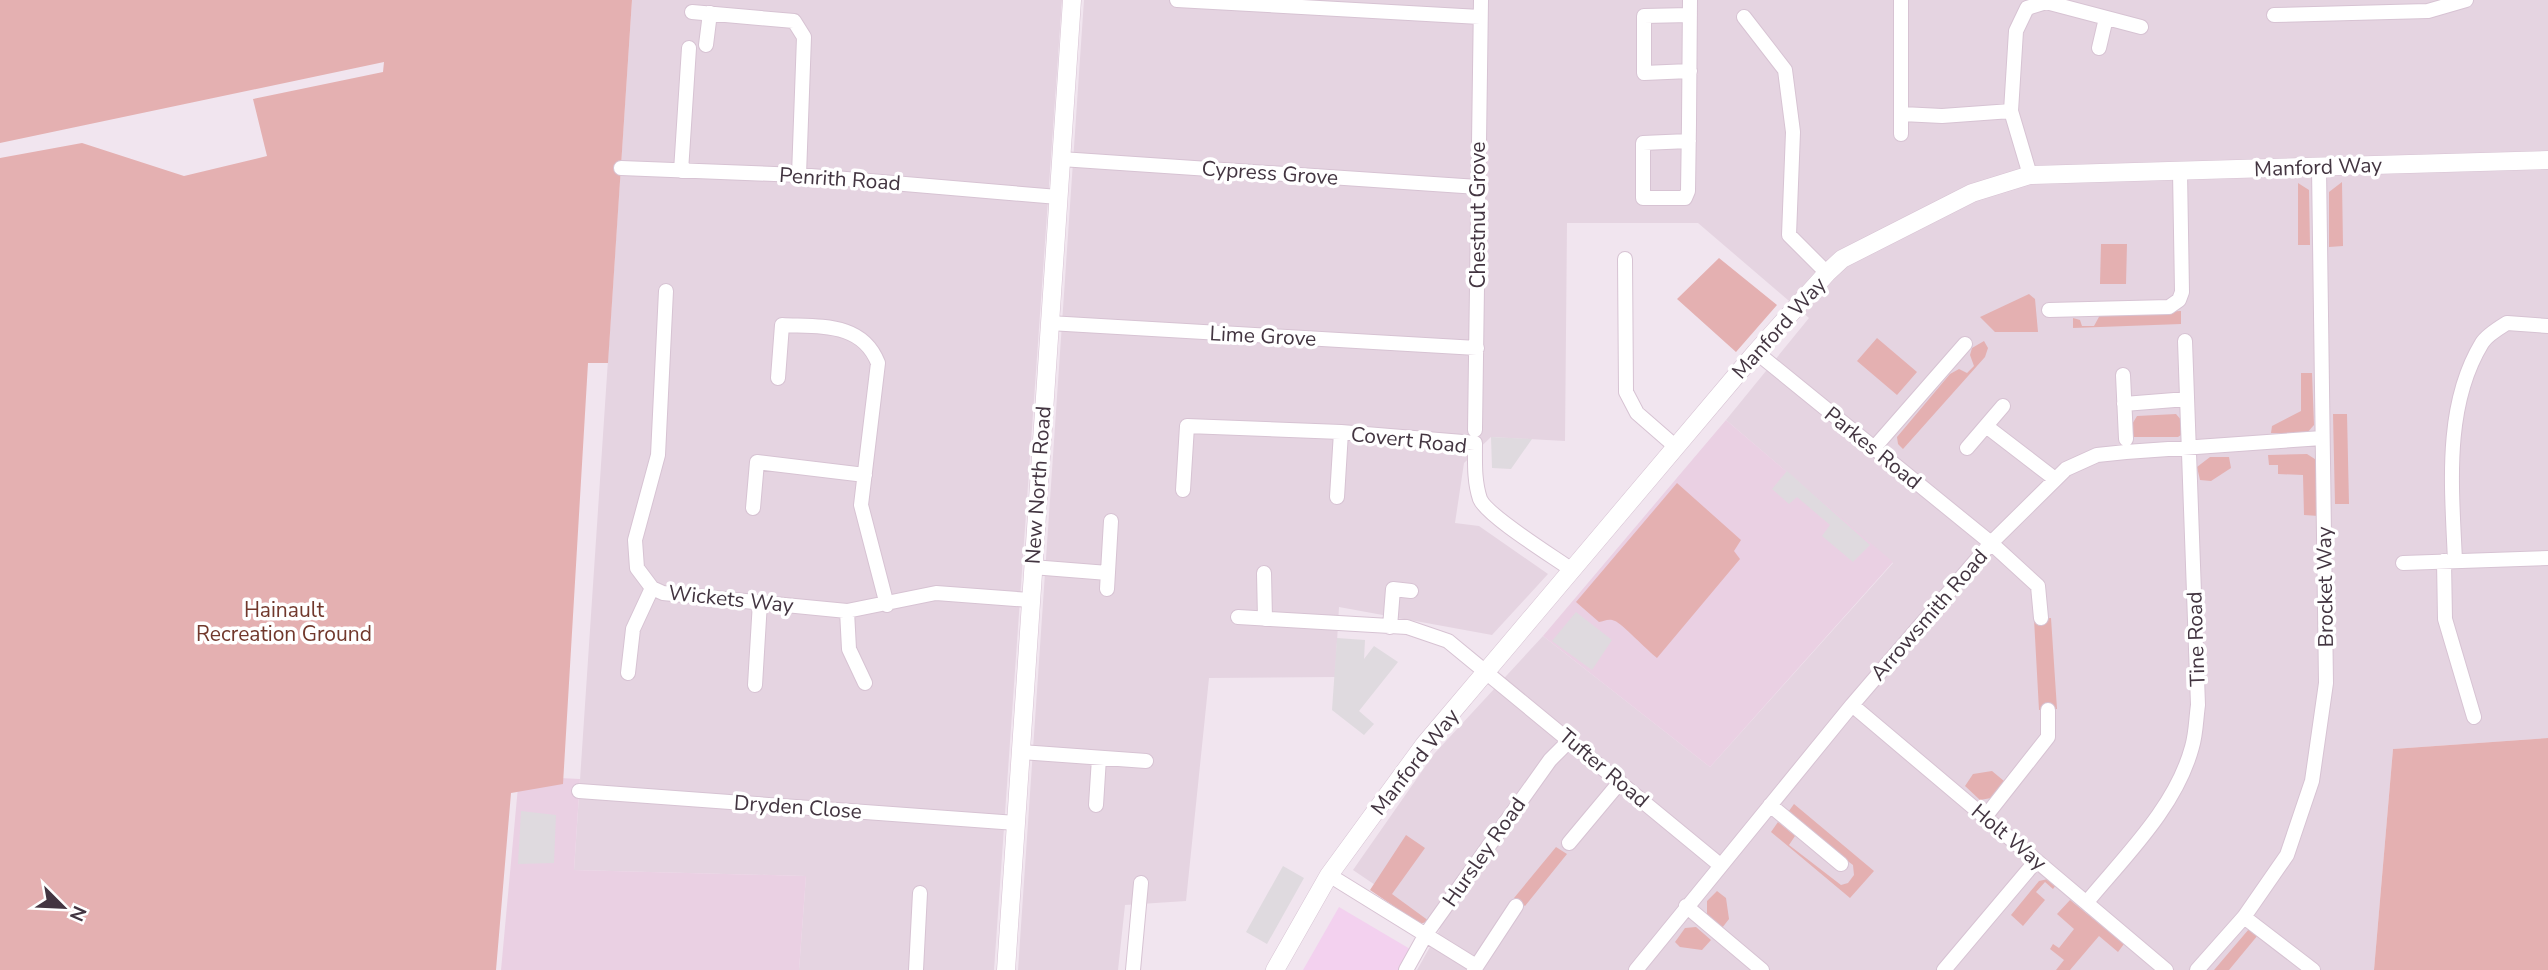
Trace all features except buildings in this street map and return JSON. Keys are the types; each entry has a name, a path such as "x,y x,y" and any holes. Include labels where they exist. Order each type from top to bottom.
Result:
{"street":[{"name":"New North Road","path":"1006,970 1072,0"},
{"path":"1177,0 1480,16"},
{"name":"Chestnut Grove","path":"1475,430 1480,0"},
{"path":"1901,0 1901,134"},
{"path":"2274,15 2428,12 2466,0"},
{"path":"2030,176 2011,111 2016,31 2027,8 2046,2 2141,27"},
{"path":"1689,141 1643,143 1643,198 1685,198 1688,191 1689,141 1690,71 1690,7 1644,16 1644,73 1690,71"},
{"path":"692,12 794,21 804,37 799,175"},
{"path":"706,45 710,13"},
{"path":"1744,18 1785,70 1793,132 1789,235 1827,273"},
{"path":"2099,48 2106,18"},
{"path":"681,171 689,48"},
{"path":"1902,114 1942,116 2011,111"},
{"name":"Cypress Grove","path":"1061,159 1478,187"},
{"name":"Manford Way","path":"1275,970 1329,875 1424,745 1756,352 1842,259 1972,193 2030,176 2548,160"},
{"name":"Brocket Way","path":"2197,970 2244,917 2287,855 2312,781 2326,683 2319,167"},
{"name":"Penrith Road","path":"621,168 799,175 1058,197"},
{"path":"2049,310 2169,307 2179,300 2182,292 2180,171"},
{"path":"1625,259 1626,392 1637,413 1676,447"},
{"name":"Wickets Way","path":"666,291 658,455 635,540 637,568 652,588 663,593 847,611 936,593 1030,600"},
{"name":"Lime Grove","path":"1049,323 1477,348"},
{"path":"2474,717 2445,619 2452,463 2460,393 2483,340 2507,323 2548,326"},
{"path":"778,378 782,325 858,334 873,351 878,363 861,505 887,605"},
{"name":"Tine Road","path":"2087,902 2153,822 2192,748 2199,705 2185,341"},
{"path":"1874,448 1965,344"},
{"name":"Parkes Road","path":"1756,352 1990,543 2038,586 2042,618"},
{"path":"1955,356 1967,366"},
{"path":"2123,375 2126,439"},
{"path":"2124,404 2187,399"},
{"path":"1967,447 2003,406"},
{"path":"1986,425 2055,479"},
{"name":"Covert Road","path":"1183,491 1187,426 1341,432 1475,443 1475,478 1481,502 1495,516 1572,570"},
{"name":"Covert Road","path":"1337,497 1341,432"},
{"name":"Arrowsmith Road","path":"1636,970 1852,705 1990,543 2066,469 2097,455 2189,445 2322,438"},
{"path":"753,508 757,462 865,475"},
{"path":"1107,589 1111,520"},
{"path":"2403,563 2548,558"},
{"path":"1032,566 1108,573"},
{"path":"1264,573 1265,619"},
{"path":"628,673 633,629 652,588"},
{"path":"1390,627 1393,589 1411,591"},
{"path":"755,685 760,602"},
{"path":"847,611 849,649 864,683"},
{"name":"Tufter Road","path":"1238,617 1407,627 1448,640 1720,865"},
{"name":"Holt Way","path":"1852,705 2166,970"},
{"path":"1985,817 2048,737 2048,710"},
{"name":"Hursley Road","path":"1406,970 1426,934 1550,760 1570,740"},
{"path":"1021,752 1146,761"},
{"path":"1096,805 1099,758"},
{"path":"1569,843 1620,782"},
{"name":"Dryden Close","path":"579,791 1016,823"},
{"path":"1770,805 1840,864"},
{"path":"1952,967 2036,861"},
{"path":"1329,875 1426,934 1475,968 1516,906"},
{"path":"1133,970 1141,883"},
{"path":"916,970 920,893"},
{"path":"1686,906 1762,970"},
{"path":"2244,917 2313,970"}],"shaded area":[{"path":"632,0 1062,0 994,970 799,970 806,876 574,870"},
{"path":"1084,0 2548,0 2548,738 2393,749 2374,970 1417,970 1440,929 1353,870 1434,754 1543,636 1710,767 1893,563 1726,420 1809,318 1698,223 1567,223 1565,441 1491,437 1464,463 1455,523 1479,526 1548,574 1492,635 1339,607 1335,677 1209,678 1186,901 1125,905 1118,970 1018,970"},
{"path":"1726,420 1893,562 1710,767 1543,636"},
{"path":"1491,437 1532,439 1511,469 1492,468"},
{"path":"1787,471 1870,545 1853,562 1822,536 1830,525 1797,497 1789,504 1772,489"},
{"path":"1576,612 1612,640 1592,670 1552,641"},
{"path":"1337,638 1365,640 1364,659 1374,646 1398,662 1359,711 1374,724 1364,735 1332,710"},
{"path":"519,776 580,779 574,870 806,876 799,970 501,970"},
{"path":"521,811 556,815 554,863 518,864"},
{"path":"1283,866 1304,878 1267,944 1246,932"},
{"path":"1339,907 1410,949 1399,970 1303,970"}],"green space":[{"name":"Hainault Recreation Ground","path":"0,0 632,0 608,363 588,363 563,784 511,793 496,970 0,970 0,158 82,143 184,176 267,156 253,99 383,72 384,62 0,143"},
{"path":"2342,182 2343,246 2329,247 2329,192"},
{"path":"2298,183 2309,190 2310,245 2298,245"},
{"path":"2101,244 2127,244 2126,284 2100,284"},
{"path":"1719,258 1777,305 1736,352 1677,299"},
{"path":"2029,294 2035,299 2038,332 1995,332 1980,317"},
{"path":"2181,311 2181,324 2073,328 2073,318 2080,320 2082,326 2094,326 2100,315"},
{"path":"1877,338 1917,372 1897,395 1857,361"},
{"path":"1984,341 1988,348 1985,357 1903,449 1898,444 1897,437 1950,374 1959,369 1967,373 1974,366 1970,355 1972,348"},
{"path":"2301,373 2312,373 2314,425 2307,433 2271,433 2272,426 2301,411"},
{"path":"2176,414 2182,421 2181,435 2178,437 2134,437 2131,426 2137,416"},
{"path":"2333,414 2347,414 2349,504 2335,504"},
{"path":"2307,454 2318,461 2319,516 2304,515 2303,475 2278,474 2278,465 2269,465 2268,455"},
{"path":"2210,457 2229,457 2231,468 2211,481 2200,480 2197,467"},
{"path":"1677,483 1741,540 1734,551 1740,559 1657,658 1618,623 1611,620 1599,622 1576,602"},
{"path":"2051,618 2057,709 2039,710 2034,619"},
{"path":"2548,738 2548,970 2374,970 2393,749"},
{"path":"1992,771 2004,781 1991,798 1980,800 1965,786 1973,774"},
{"path":"1794,804 1874,871 1850,898 1771,832 1778,822 1795,836 1789,845 1841,885 1848,883 1854,875 1853,865 1786,815"},
{"path":"1406,835 1425,848 1392,894 1429,921 1420,924 1370,890"},
{"path":"1556,847 1567,854 1525,906 1514,898"},
{"path":"2048,879 2056,885 2053,889 2045,882 2036,892 2045,900 2023,926 2011,915 2039,881"},
{"path":"1717,891 1726,898 1729,919 1722,928 1707,914 1707,901"},
{"path":"2070,900 2124,944 2118,952 2099,936 2070,970 2056,970 2064,960 2050,949 2053,944 2059,948 2074,929 2057,914"},
{"path":"1696,927 1711,940 1702,950 1680,947 1675,942 1685,928"},
{"path":"2249,929 2258,935 2229,970 2214,970"}]}
